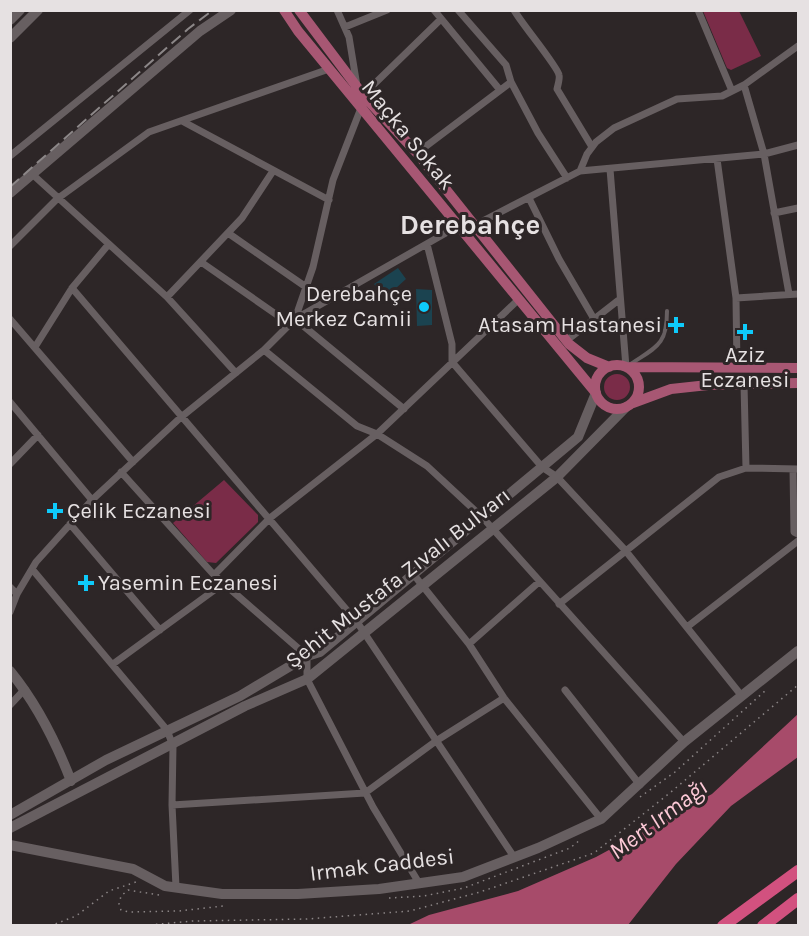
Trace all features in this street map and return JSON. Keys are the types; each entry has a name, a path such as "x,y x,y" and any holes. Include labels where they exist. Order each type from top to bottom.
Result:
{"highway":[{"path":"723,926 798,871"},
{"path":"763,926 798,899"}],"main road":[{"path":"10,20 20,10"},
{"path":"10,38 38,10"},
{"path":"10,193 200,31 231,10"},
{"name":"Maçka Sokak","path":"284,10 298,31 596,393"},
{"name":"Maçka Sokak","path":"299,10 360,92 417,153 566,341 587,358 609,367"},
{"path":"626,367 637,376 639,383 637,397 629,405 619,409 605,405 596,393 596,381 609,367 626,367 737,368 798,368"},
{"name":"Şehit Mustafa Zıvalı Bulvarı","path":"10,828 173,746 245,706 307,680 491,528 557,477 629,405 671,389 798,383"},
{"name":"Şehit Mustafa Zıvalı Bulvarı","path":"10,815 168,730 240,696 307,656 320,652 578,437 596,393"},
{"name":"Irmak Caddesi","path":"10,845 133,869 165,886 222,894 298,894 380,889 463,877 601,819 684,742 741,694 798,651"},
{"path":"10,671 25,689 57,745 71,781"}],"street":[{"path":"10,156 190,10"},
{"path":"337,10 349,37 360,92"},
{"path":"345,27 387,10"},
{"path":"434,10 500,90"},
{"path":"458,10 506,65 511,82 538,133 567,178"},
{"path":"514,10 525,30 555,66 560,75 557,89 592,147"},
{"path":"698,10 732,91"},
{"path":"360,92 441,19"},
{"path":"580,171 592,147 614,128 677,99 722,96 744,86 798,46"},
{"path":"10,246 57,199 149,132 329,69"},
{"path":"417,153 511,82"},
{"path":"744,86 764,154 789,294"},
{"path":"293,321 306,287 333,180 361,108"},
{"path":"182,121 328,200"},
{"path":"475,225 580,171 764,154 798,145"},
{"path":"717,159 736,298 737,368"},
{"path":"610,169 626,367"},
{"path":"166,297 242,218 273,171"},
{"path":"31,173 166,297 236,373"},
{"path":"529,198 559,259 594,319"},
{"path":"774,213 798,208"},
{"path":"10,612 17,594 32,569 70,524 121,472 180,418 264,350 293,321 458,226"},
{"path":"228,233 306,287"},
{"path":"35,347 72,288 108,244"},
{"path":"427,244 452,344 452,362 542,467 557,477 625,550 741,694"},
{"path":"201,262 293,321 404,409"},
{"path":"72,288 180,418 270,518 357,622 514,857"},
{"path":"736,298 798,294"},
{"path":"566,341 620,299"},
{"path":"214,575 270,518 377,434 518,300"},
{"path":"10,319 133,462"},
{"path":"264,350 357,426 377,434 427,466 483,518 684,742"},
{"path":"744,384 746,468"},
{"path":"10,402 92,500"},
{"path":"10,464 38,435"},
{"path":"559,603 719,477 746,468 796,469 794,532 798,534"},
{"path":"121,472 214,575 307,656 307,680 365,793 419,883"},
{"path":"70,524 160,630"},
{"path":"687,627 798,541"},
{"path":"32,569 168,730 173,746 172,805 176,887"},
{"path":"414,575 469,644 504,698 601,819"},
{"path":"469,644 539,582"},
{"path":"113,664 224,583"},
{"path":"10,587 17,594"},
{"path":"10,705 25,689"},
{"path":"565,690 640,785"},
{"path":"172,805 365,793 436,741 504,698"}],"lane":[{"path":"626,367 662,343 667,331 667,311"}],"path":[{"path":"637,800 675,772 771,685"},
{"path":"138,926 193,921 307,919 410,911 480,892 594,852 671,792 798,685"},
{"path":"389,898 424,896 464,888 570,848 579,841"},
{"path":"50,926 76,916 109,891 149,878"},
{"path":"163,895 128,891 120,896 119,904 121,910 129,912 179,911 223,906"}],"shaded area":[{"path":"703,11 739,11 761,56 731,70 727,68"},
{"path":"617,374 626,378 630,387 626,396 617,400 608,396 604,387 608,378"},
{"path":"224,480 258,515 258,522 216,563 207,562 173,523"},
{"path":"798,714 798,757 731,806 676,864 628,925 392,925 410,924 429,915 518,891 596,857 712,794"}],"building":[{"path":"398,268 406,279 385,298 374,284"},
{"name":"Derebahçe Merkez Camii","path":"416,289 432,290 432,325 417,326"}],"railway":[{"path":"10,187 188,29 213,10"}],"place":[{"name":"Derebahçe Merkez Camii","path":"424,307"},
{"name":"Atasam Hastanesi","path":"676,325"},
{"name":"Aziz Eczanesi","path":"745,332"},
{"name":"Çelik Eczanesi","path":"55,511"},
{"name":"Yasemin Eczanesi","path":"86,583"}],"district":[{"name":"Derebahçe","path":"470,224"}],"water label":[{"name":"Mert Irmağı","path":"658,819"}]}
